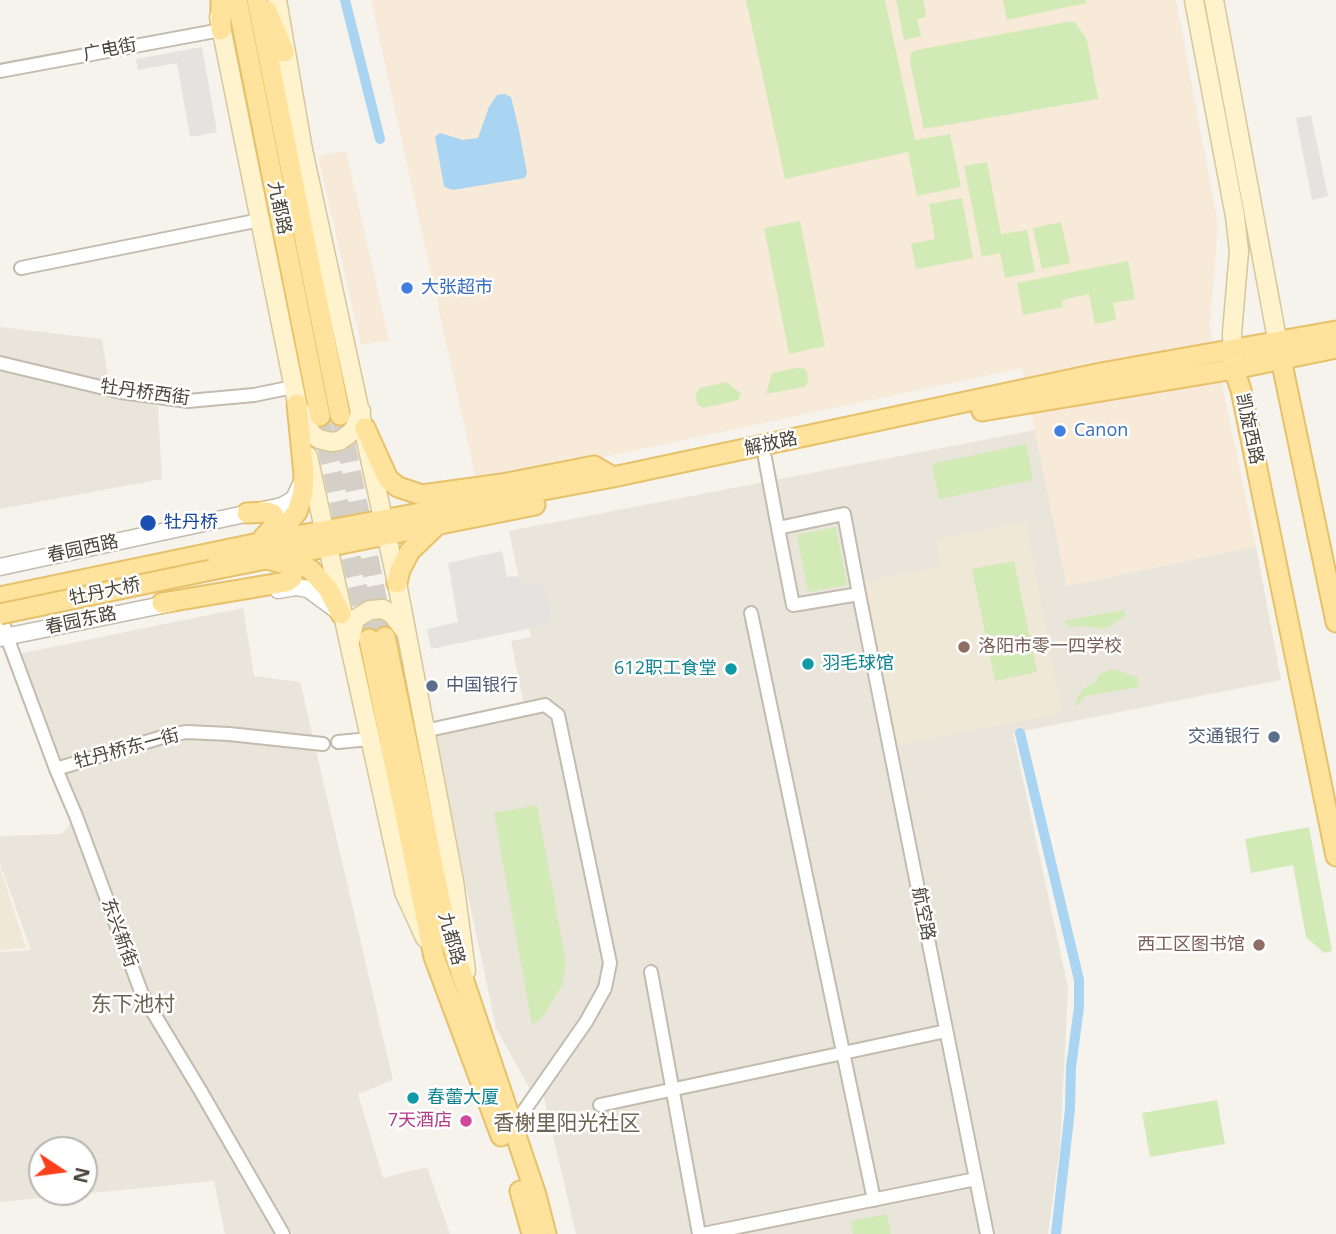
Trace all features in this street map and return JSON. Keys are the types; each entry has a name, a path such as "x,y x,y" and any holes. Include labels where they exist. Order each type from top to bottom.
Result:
{"main road":[{"path":"215,0 341,614 404,892 434,957"},
{"path":"221,0 221,30"},
{"name":"九都路","path":"237,0 320,416"},
{"name":"九都路","path":"257,0 340,415"},
{"path":"263,0 284,52"},
{"path":"277,0 303,150 363,419 407,634 454,881 470,999"},
{"name":"凯旋西路","path":"1194,0 1235,216 1239,251 1233,360 1336,856"},
{"path":"1214,0 1280,351 1336,622"},
{"name":"解放路","path":"1280,351 1336,331"},
{"name":"解放路","path":"386,528 437,526 1233,360 1280,351 1336,348"},
{"name":"解放路","path":"208,562 386,528 1050,383 1233,360"},
{"path":"295,396 312,434 319,439 339,441 363,419"},
{"path":"260,552 296,512 303,493 304,474 295,396"},
{"path":"363,419 388,479 398,487 422,495 502,484 594,466 613,477"},
{"path":"247,513 268,512 273,514 275,520 260,552"},
{"path":"397,583 400,570 410,551 437,526"},
{"path":"162,603 286,582 292,578 291,568 260,552"},
{"path":"260,552 293,560 311,570 328,589 341,614"},
{"name":"牡丹大桥","path":"0,597 208,562"},
{"name":"牡丹大桥","path":"0,612 208,562"},
{"path":"349,644 355,620 370,610 383,609 393,615 407,634"},
{"name":"九都路","path":"531,1234 523,1197 434,957 377,638 446,928 536,1195 546,1234"}],"street":[{"name":"广电街","path":"0,71 221,30"},
{"path":"21,268 260,220"},
{"name":"牡丹桥西街","path":"0,363 121,392 188,401 254,395 295,396"},
{"path":"765,458 793,606 859,594"},
{"name":"春园西路","path":"0,566 282,506 294,499 304,474"},
{"name":"航空路","path":"778,528 844,514 987,1234"},
{"name":"春园东路","path":"4,637 162,603 234,598 296,587 308,589 341,614"},
{"name":"东兴新街","path":"0,612 4,637 76,816 142,994 283,1234"},
{"path":"751,613 874,1200"},
{"path":"424,731 545,705 558,715 610,963 605,988 586,1022 512,1128"},
{"name":"牡丹桥东一街","path":"56,769 186,732 323,744"},
{"path":"338,742 370,739"},
{"path":"651,972 701,1234 976,1179"},
{"path":"600,1105 946,1031"}],"shaded area":[{"path":"371,0 1176,0 1218,224 1210,328 1256,546 1067,586 1022,368 477,484"},
{"path":"202,47 217,132 190,137 177,63 138,70 136,59"},
{"path":"1311,115 1328,196 1312,200 1296,118"},
{"path":"346,151 389,340 361,345 318,156"},
{"path":"0,327 102,339 111,396 158,406 162,479 0,509"},
{"path":"1035,430 1067,586 1256,546 1281,680 1013,733 1068,988 1060,1147 1048,1234 576,1234 543,1093 537,1102 496,1028 433,729 525,710 511,641 531,637 509,531","holes":["937,539 1062,713 865,582 942,567"]},
{"name":"洛阳市零一四学校","path":"1026,522 1062,713 896,745 865,582 941,567 937,539"},
{"path":"502,551 507,577 516,576 529,584 544,586 552,624 431,649 427,629 458,622 448,563"},
{"path":"243,608 254,676 300,682 393,1080 358,1094 383,1178 427,1167 450,1234 293,1234 290,1229 272,1234 225,1234 214,1181 98,1192 98,1136 28,1136 28,1199 0,1202 0,952 31,950 0,864 0,836 62,834 76,816 18,654"},
{"path":"0,867 26,948 0,950"}],"green space":[{"path":"746,0 885,0 915,140 950,134 961,187 917,196 908,152 785,179"},
{"path":"896,0 923,0 926,17 917,19 921,36 904,40"},
{"path":"1003,0 1086,0 1086,3 1007,20"},
{"path":"1075,22 1087,40 1098,99 924,129 910,62 911,53"},
{"path":"987,162 1001,234 1027,230 1035,272 1005,278 1000,253 982,257 964,166"},
{"path":"962,198 973,258 916,269 911,244 935,239 929,204"},
{"path":"800,221 825,346 789,354 764,228"},
{"path":"1061,222 1070,263 1042,269 1033,228"},
{"path":"1128,261 1135,299 1113,303 1116,320 1095,324 1089,294 1062,300 1063,307 1023,315 1017,283"},
{"path":"801,367 807,371 808,383 804,387 766,394 772,373"},
{"path":"726,382 741,394 738,400 703,408 697,404 696,393 700,388"},
{"path":"1026,444 1033,480 939,499 932,464"},
{"path":"836,527 847,585 808,592 797,535"},
{"path":"1014,561 1037,672 995,681 972,569"},
{"path":"1124,610 1125,615 1109,627 1101,629 1070,627 1063,621"},
{"path":"1113,669 1137,677 1139,687 1085,696 1076,707 1076,700 1083,689 1096,681 1100,674"},
{"path":"537,805 566,963 562,985 543,1016 532,1025 494,813"},
{"path":"1309,827 1332,951 1324,953 1306,937 1293,865 1251,873 1245,839"},
{"path":"1217,1100 1225,1144 1150,1157 1142,1113"},
{"path":"887,1214 891,1234 853,1234 851,1221"}],"water":[{"path":"505,94 511,97 519,130 527,173 525,178 453,190 447,188 444,186 435,137 440,133 463,140 478,138 489,107 497,95"}],"waterway":[{"path":"345,0 380,139"},
{"path":"1020,733 1079,980 1070,1109 1056,1234"}],"tunnel":[{"path":"340,415 385,637"},
{"path":"320,416 369,639"}],"place":[{"name":"大张超市","path":"407,288"},
{"name":"Canon","path":"1060,431"},
{"name":"牡丹桥","path":"148,523"},
{"name":"洛阳市零一四学校","path":"964,647"},
{"name":"羽毛球馆","path":"808,664"},
{"name":"612职工食堂","path":"731,669"},
{"name":"中国银行","path":"432,686"},
{"name":"交通银行","path":"1274,737"},
{"name":"西工区图书馆","path":"1259,945"},
{"name":"春蕾大厦","path":"413,1098"},
{"name":"7天酒店","path":"466,1121"}],"district":[{"name":"东下池村","path":"133,1005"},
{"name":"香榭里阳光社区","path":"567,1124"}]}
